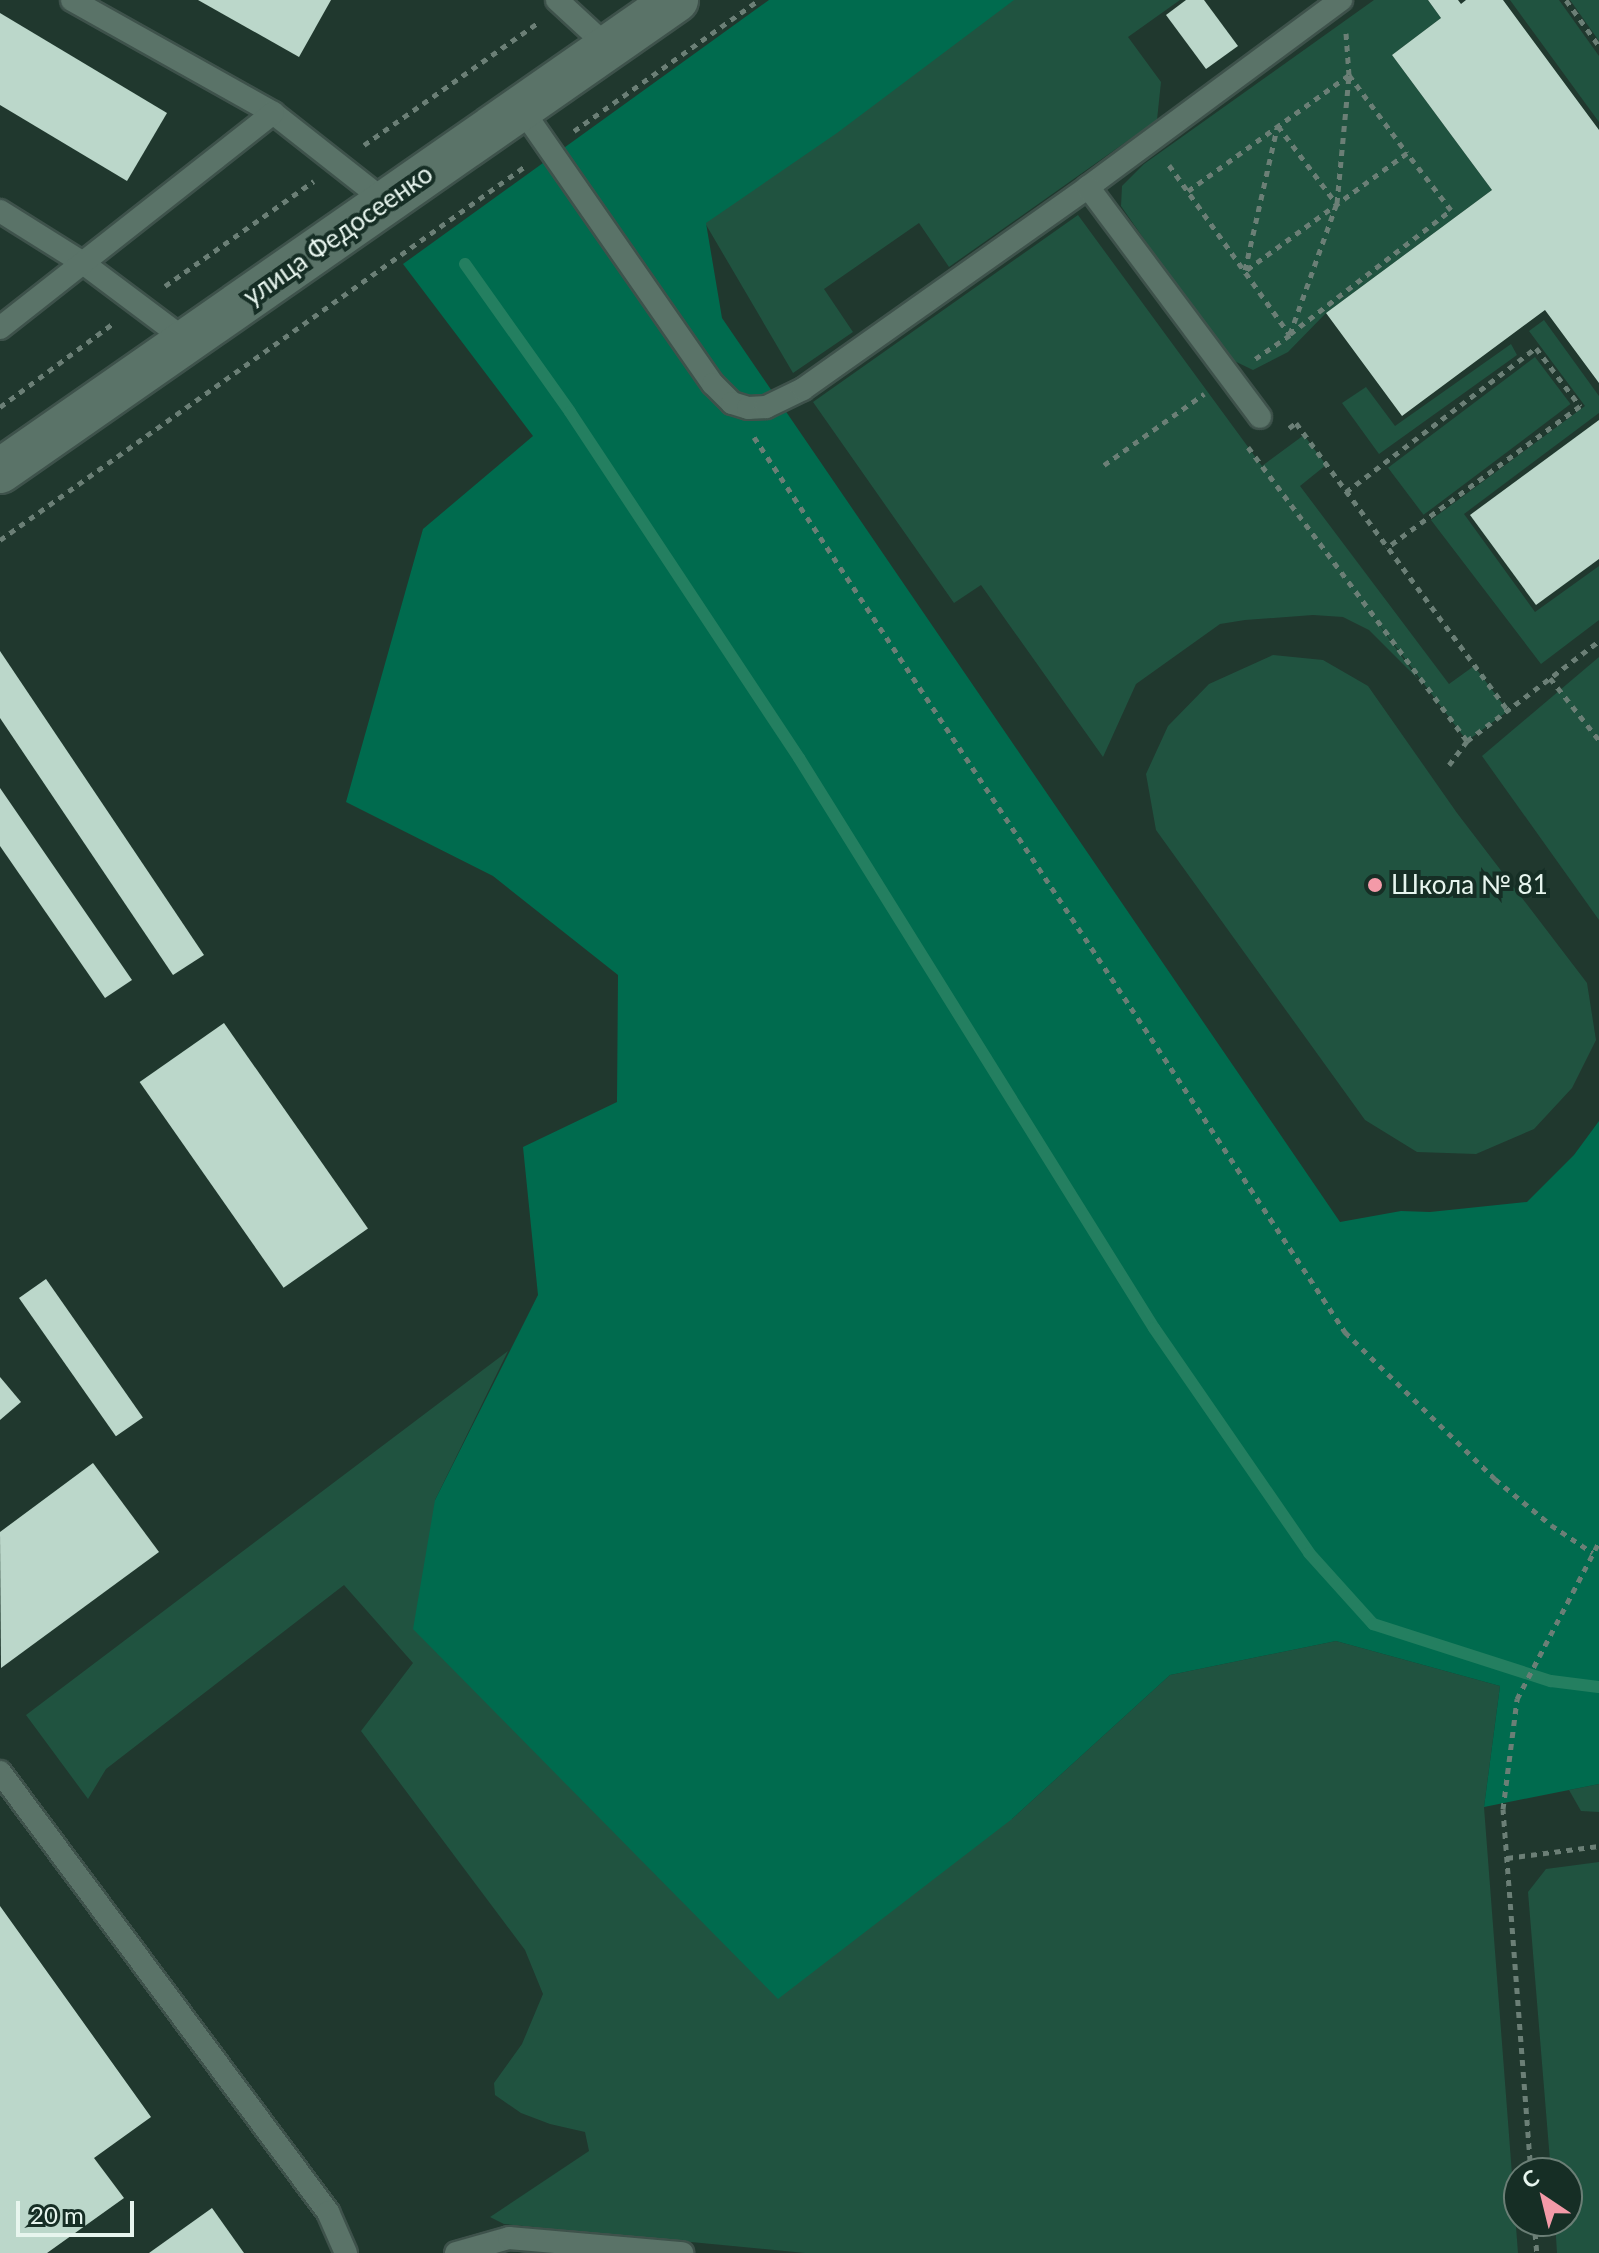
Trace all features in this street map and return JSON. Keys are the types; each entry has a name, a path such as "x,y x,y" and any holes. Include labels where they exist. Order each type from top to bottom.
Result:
{"main road":[{"name":"улица Федосеенко","path":"0,471 676,0"}],"lane":[{"path":"72,0 273,113 386,202"},
{"path":"521,108 713,384 732,403 748,408 766,407 803,389 1088,187 1341,0"},
{"path":"560,3 608,47"},
{"path":"0,328 273,113"},
{"path":"1088,187 1260,417"},
{"path":"0,211 83,263 187,341"},
{"path":"0,1772 328,2212 346,2253"},
{"path":"456,2253 509,2238 682,2253"}],"path":[{"path":"0,540 759,0"},
{"path":"1566,0 1599,46"},
{"path":"0,407 560,3"},
{"path":"1346,30 1349,75 1337,203 1290,335 1451,210 1349,75"},
{"path":"1188,191 1349,75"},
{"path":"1278,126 1337,203"},
{"path":"1278,126 1245,271 1407,153"},
{"path":"1346,492 1536,348 1580,406 1387,548"},
{"path":"1199,380 1208,392"},
{"path":"732,403 1345,1332 1495,1479 1551,1525 1593,1553"},
{"path":"1285,431 1296,423 1508,711"},
{"path":"1244,442 1467,741"},
{"path":"1254,455 1264,447"},
{"path":"1449,765 1467,741 1599,641"},
{"path":"1550,678 1599,740"},
{"path":"1530,2157 1503,1809 1517,1699 1599,1542"},
{"path":"1507,1858 1599,1846"}],"green space":[{"path":"769,0 1014,0 837,133 706,223 722,318 1340,1222 1401,1211 1430,1212 1527,1202 1574,1155 1599,1121 1599,1784 1484,1807 1500,1686 1336,1641 1170,1675 1012,1819 778,1999 413,1629 435,1500 538,1295 523,1147 617,1102 618,975 493,876 346,802 423,529 533,436 403,264"},
{"path":"1013,0 1180,0 1128,37 1161,82 1157,120 949,267 919,223 824,289 853,332 793,373 705,223"},
{"path":"1374,0 1428,0 1441,18 1392,55 1492,190 1326,313 1288,352 1253,370 1226,357 1121,206 1122,186 1144,164"},
{"path":"1510,0 1559,0 1599,56 1599,122"},
{"path":"1570,0 1599,0 1599,41"},
{"path":"1078,215 1262,466 1304,435 1326,465 1300,486 1449,684 1474,666 1508,711 1467,741 1369,611 1418,679 1369,630 1343,617 1313,615 1245,620 1220,624 1136,684 1103,757 981,585 954,603 813,402"},
{"path":"1544,320 1599,396 1599,413 1464,514 1535,612 1599,566 1599,620 1541,664 1431,520 1585,406 1529,331"},
{"path":"1511,344 1517,355 1379,454 1342,403 1366,387 1395,426"},
{"path":"1535,357 1571,404 1424,515 1388,468"},
{"path":"1273,655 1323,660 1368,686 1457,813 1587,983 1596,1040 1572,1088 1534,1129 1476,1154 1417,1152 1365,1120 1156,830 1146,774 1168,726 1209,684"},
{"path":"1599,657 1599,920 1482,756"},
{"path":"508,1351 435,1500 1012,1819 1170,1675 1336,1641 1500,1686 1484,1807 1511,2157 1503,2157 1503,2237 1517,2237 1518,2253 805,2253 504,2224 490,2217 589,2151 585,2132 521,2113 495,2095 494,2083 522,2044 543,1994 525,1950 361,1731 413,1663 344,1585 106,1769 88,1799 26,1715"},
{"path":"1599,1784 1599,1812 1581,1811 1569,1790"},
{"path":"1599,1862 1599,2253 1557,2253 1556,2237 1583,2237 1583,2157 1550,2157 1528,1892 1546,1869"}],"building":[{"path":"198,0 331,0 299,57"},
{"path":"1186,0 1204,0 1238,46 1206,69 1166,15"},
{"path":"1428,0 1458,0 1461,4 1466,0 1503,0 1599,130 1599,383 1545,310 1402,416 1326,313 1492,190 1392,55 1441,18"},
{"path":"0,13 167,113 127,181 0,105"},
{"path":"1599,420 1599,559 1536,605 1470,515"},
{"path":"0,651 204,955 173,975 0,718"},
{"path":"0,788 132,980 105,998 0,846"},
{"path":"224,1023 368,1229 284,1288 140,1082"},
{"path":"46,1279 143,1417 116,1436 19,1298"},
{"path":"0,1377 21,1402 0,1420"},
{"path":"93,1463 159,1552 1,1668 0,1532"},
{"path":"0,1906 151,2117 94,2158 124,2198 47,2253 0,2253"},
{"path":"212,2208 244,2253 149,2253"}],"waterway":[{"path":"465,264 570,412 799,758 1154,1328 1309,1553 1373,1624 1551,1681 1599,1687"}],"place":[{"name":"Школа № 81","path":"1375,885"}]}
